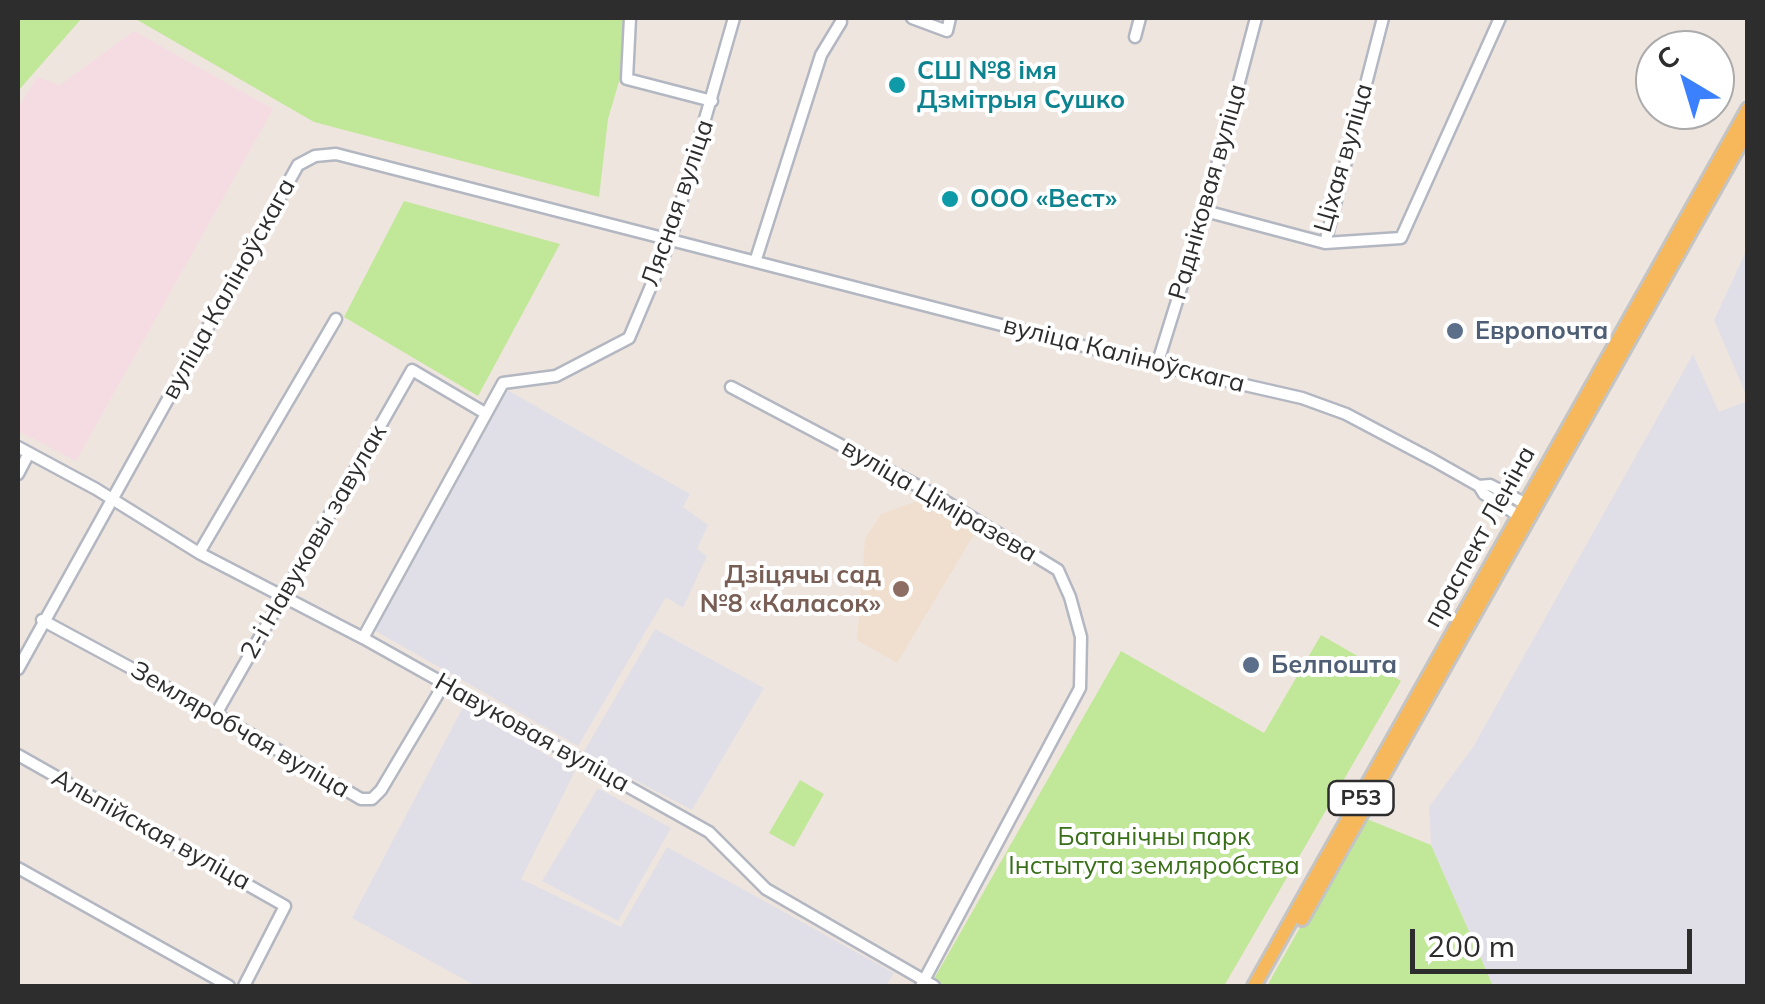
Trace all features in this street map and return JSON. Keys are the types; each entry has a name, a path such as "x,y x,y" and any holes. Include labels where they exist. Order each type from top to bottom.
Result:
{"main road":[{"name":"праспект Леніна","path":"1264,986 1748,109"},
{"name":"праспект Леніна","path":"1254,986 1748,130"}],"street":[{"path":"630,18 627,79 712,101"},
{"name":"Лясная вуліца","path":"485,413 503,383 556,376 629,338 670,242 734,18"},
{"path":"912,18 947,31 950,18"},
{"path":"1134,37 1140,18"},
{"name":"Радніковая вуліца","path":"1157,365 1206,211 1256,18"},
{"name":"Ціхая вуліца","path":"1206,211 1324,242 1383,18"},
{"path":"1324,242 1401,238 1500,18"},
{"path":"756,260 822,54 841,22"},
{"name":"вуліца Каліноўскага","path":"18,668 298,165 316,156 336,154 670,242 756,260 1328,406 1479,486 1484,494 1526,512"},
{"path":"199,554 336,319"},
{"name":"2-і Навуковы завулак","path":"216,714 412,370 485,413"},
{"name":"вуліца Ціміразева","path":"731,386 935,495 1058,570 1070,597 1082,637 1080,688 926,985"},
{"path":"363,638 485,413"},
{"path":"18,474 23,450"},
{"name":"Навуковая вуліца","path":"23,450 199,554 363,638 709,832 766,889 926,985"},
{"name":"Земляробчая вуліца","path":"42,620 216,714 361,799 372,799 444,684"},
{"name":"Альпійская вуліца","path":"18,755 284,906 244,986"},
{"path":"18,868 229,986"}],"shaded area":[{"path":"134,31 273,109 76,461 18,431 18,108 37,77 60,85"},
{"path":"1747,249 1747,397 1714,320"},
{"path":"1693,354 1719,412 1747,401 1747,986 1493,986 1431,845 1429,807 1473,747"},
{"path":"504,388 690,494 683,507 708,525 697,549 707,556 683,608 666,597 578,746 372,629"},
{"name":"Дзіцячы сад №8 «Каласок»","path":"925,498 979,526 897,663 857,640 865,539 881,514"},
{"path":"655,629 764,688 692,810 583,753"},
{"path":"463,707 575,771 521,879 621,927 667,847 894,973 886,986 476,986 352,918"},
{"path":"598,788 671,828 618,921 542,881"}],"green space":[{"path":"18,18 82,18 18,91"},
{"path":"134,18 623,18 620,78 608,119 599,197 314,122"},
{"path":"404,201 560,244 478,396 344,317"},
{"name":"Батанічны парк Інстытута земляробства","path":"1321,635 1401,681 1224,986 930,986 1121,651 1264,733"},
{"path":"800,780 824,794 794,847 769,833"},
{"path":"1362,817 1431,845 1493,986 1267,986"}],"place":[{"name":"СШ №8 імя Дзмітрыя Сушко","path":"897,85"},
{"name":"ООО «Вест»","path":"950,199"},
{"name":"Европочта","path":"1455,331"},
{"name":"Дзіцячы сад №8 «Каласок»","path":"901,589"},
{"name":"Белпошта","path":"1251,665"}]}
